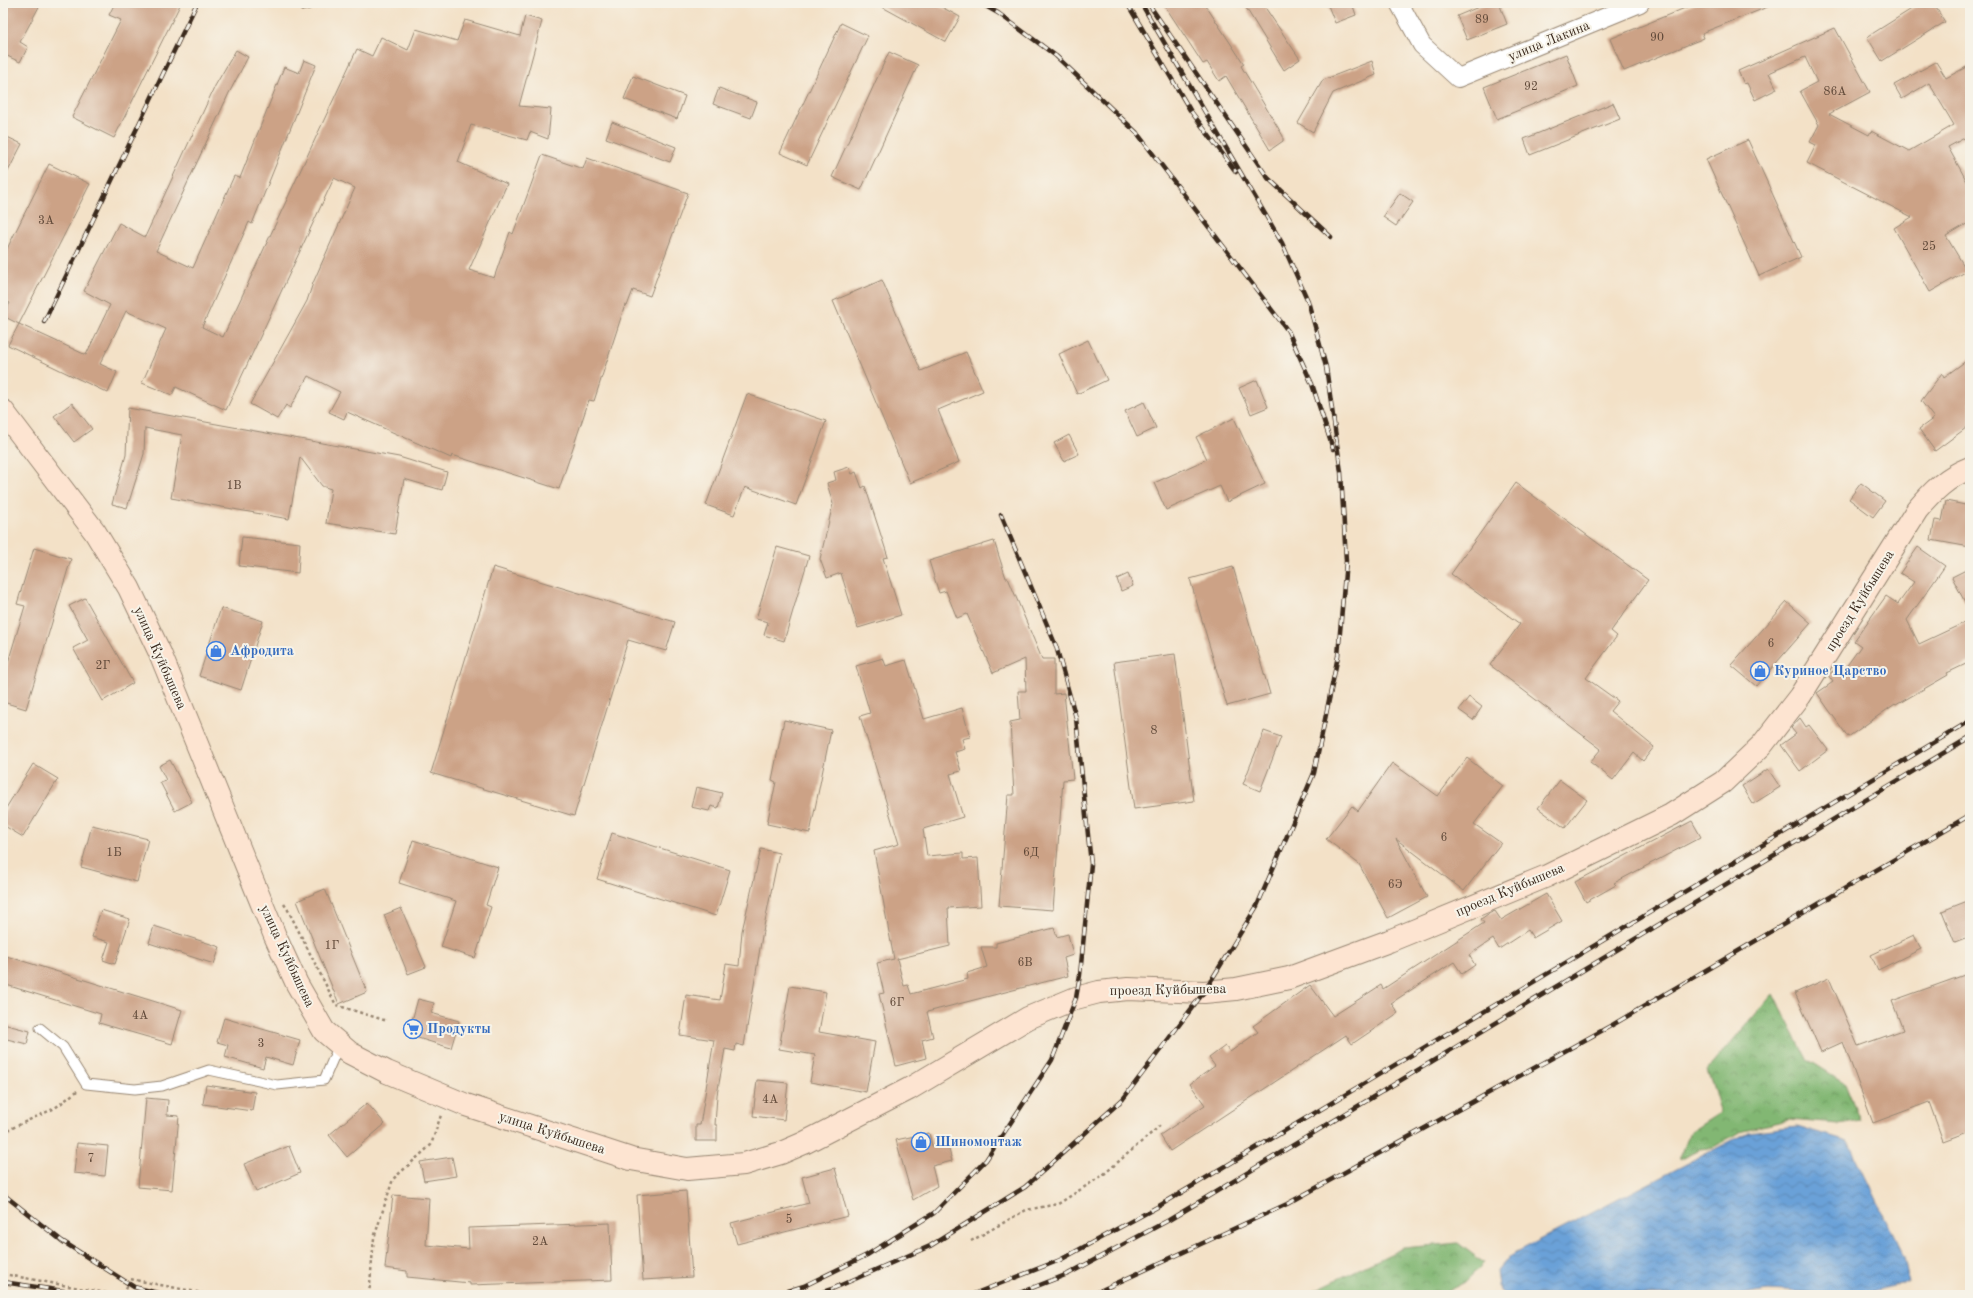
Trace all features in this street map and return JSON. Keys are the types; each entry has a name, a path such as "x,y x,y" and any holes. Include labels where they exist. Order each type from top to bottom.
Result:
{"street":[{"name":"улица Лакина","path":"1399,3 1422,45 1458,78 1640,3"},
{"name":"улица Куйбышева","path":"3,411 95,532 129,588 160,653 275,936 297,984 324,1031 350,1054 387,1072 466,1105 631,1159 687,1169 744,1164 781,1153 804,1143 908,1089"},
{"name":"проезд Куйбышева","path":"908,1089 1028,1018 1076,998 1099,992 1128,989 1204,992 1290,978 1389,941 1547,876 1671,815 1724,782 1762,745 1800,696 1917,510 1931,493 1950,477 1970,468"}],"lane":[{"path":"40,1028 63,1047 86,1084 135,1089 162,1086 209,1070 277,1085 324,1080 339,1045"}],"path":[{"path":"3,1135 10,1129 55,1108 86,1084"},
{"path":"369,1295 374,1238 393,1179 431,1145 441,1115 441,1095"},
{"path":"971,1241 1026,1210 1058,1204 1103,1175 1162,1124"},
{"path":"3,1274 117,1295"},
{"path":"124,1295 130,1279 212,1295"}],"green space":[{"path":"1773,994 1807,1059 1845,1083 1860,1120 1838,1124 1789,1120 1743,1130 1712,1148 1700,1149 1680,1159 1690,1132 1721,1112 1707,1070"},
{"path":"1458,1243 1484,1263 1465,1282 1446,1292 1447,1295 1308,1295 1315,1290 1403,1248"}],"water":[{"path":"1797,1126 1848,1141 1904,1257 1909,1282 1857,1295 1768,1290 1737,1295 1506,1295 1500,1291 1497,1271 1511,1255 1748,1132"}],"building":[{"path":"3,3 41,3 20,42 28,47 20,62 3,54"},
{"path":"115,3 181,3 114,138 72,117 121,20 109,15"},
{"path":"875,3 934,3 960,17 946,42"},
{"path":"1163,3 1204,3 1244,64 1241,66 1283,136 1283,141 1270,150 1226,76 1219,81 1207,62 1203,64"},
{"path":"1243,3 1262,3 1300,59 1284,70"},
{"path":"1327,3 1352,3 1356,15 1335,23"},
{"path":"1488,3 1499,3 1507,24 1467,40 1457,16"},
{"path":"1697,3 1775,4 1702,33 1704,38 1624,71 1610,39"},
{"path":"1921,3 1933,3 1945,22 1882,61 1867,37"},
{"path":"525,16 542,21 519,106 551,109 548,139 530,132 527,140 471,125 458,162 507,184 469,270 494,278 510,232 513,234 542,155 583,169 587,158 688,193 650,296 633,290 627,306 625,305 594,401 589,400 559,489 452,455 451,458 347,412 344,419 329,412 340,392 308,376 290,408 286,405 277,419 250,404 307,301 313,283 355,188 334,178 226,410 176,387 172,395 142,383 166,329 126,311 100,364 117,372 108,393 8,345 19,324 86,355 110,305 84,291 119,223 145,237 215,86 236,50 248,57 229,93 156,251 193,268 234,176 240,178 284,67 299,73 304,60 316,65 252,224 249,222 202,327 223,337 357,49 372,56 381,37 408,50 416,29 457,41 465,20 520,36"},
{"path":"841,23 868,36 807,165 780,153"},
{"path":"1835,28 1870,92 1829,114 1869,135 1871,131 1909,151 1954,125 1929,83 1902,99 1894,85 1936,62 1946,78 1970,65 1970,135 1948,147 1970,187 1970,222 1946,236 1967,271 1930,292 1894,228 1912,217 1807,163 1816,145 1810,142 1819,125 1800,91 1817,82 1805,57 1769,73 1777,89 1755,100 1747,83 1744,84 1738,71"},
{"path":"889,52 918,65 861,190 832,177"},
{"path":"1566,54 1578,86 1497,119 1484,87"},
{"path":"1372,61 1376,75 1333,93 1313,132 1298,123 1323,80"},
{"path":"633,76 685,96 677,119 624,99"},
{"path":"719,88 757,102 751,118 713,104"},
{"path":"1613,103 1620,119 1530,155 1524,139"},
{"path":"612,122 676,147 670,162 606,138"},
{"path":"3,135 22,144 3,181"},
{"path":"1748,140 1801,257 1759,276 1706,159"},
{"path":"49,164 90,184 19,324 3,316 10,303 3,299 3,257"},
{"path":"1400,193 1413,202 1396,226 1383,217"},
{"path":"882,280 921,371 966,352 983,391 938,410 959,462 910,483 833,301"},
{"path":"1088,340 1107,380 1077,394 1059,354"},
{"path":"1970,358 1970,425 1935,451 1919,429 1934,418 1921,401 1942,373 1944,377"},
{"path":"1257,380 1268,407 1251,414 1239,388"},
{"path":"747,394 826,421 796,505 745,487 734,515 706,505"},
{"path":"1144,402 1156,428 1137,437 1125,411"},
{"path":"72,403 92,429 74,442 54,416"},
{"path":"128,408 399,457 447,472 442,490 404,479 395,534 326,523 331,489 322,486 300,457 289,519 171,498 182,435 145,428 144,454 127,508 112,504 126,455"},
{"path":"1234,418 1265,484 1227,502 1220,486 1166,510 1154,483 1207,459 1196,437"},
{"path":"1069,435 1079,454 1064,461 1054,443"},
{"path":"849,467 852,474 856,472 862,488 865,486 888,557 883,558 901,615 858,628 841,573 827,578 820,559 833,504 827,483 836,480 834,472"},
{"path":"1516,483 1648,580 1611,631 1617,636 1586,678 1618,701 1610,711 1654,747 1643,761 1634,753 1613,780 1590,762 1601,749 1490,665 1520,624 1451,574"},
{"path":"1861,483 1885,501 1873,517 1849,499"},
{"path":"1946,501 1970,506 1970,547 1931,540 1935,520 1942,521"},
{"path":"242,537 300,543 298,573 239,566"},
{"path":"994,541 1006,578 1008,578 1042,659 1054,659 1054,694 1064,693 1073,779 1063,780 1053,910 999,906 1008,795 1014,795 1010,722 1020,720 1018,691 1026,691 1025,659 993,673 967,614 957,618 946,591 939,593 929,561"},
{"path":"777,547 809,556 784,641 764,635 768,622 756,619"},
{"path":"1918,547 1945,566 1907,620 1919,644 1970,620 1970,662 1947,673 1948,675 1896,705 1895,704 1848,737 1817,693 1833,682 1828,675 1840,666 1843,671 1861,646 1854,641 1886,596 1898,604 1914,582 1900,573"},
{"path":"34,548 71,559 26,709 3,702 3,679 25,606 17,604"},
{"path":"493,567 675,622 666,651 628,640 574,816 431,773"},
{"path":"1233,567 1270,694 1227,706 1190,579"},
{"path":"1970,568 1970,612 1952,577"},
{"path":"1128,574 1133,586 1121,591 1117,579"},
{"path":"85,598 133,683 103,701 73,648 88,640 69,606"},
{"path":"1787,602 1811,623 1756,686 1731,665"},
{"path":"221,608 263,621 241,690 199,676"},
{"path":"1175,654 1194,801 1134,809 1114,662"},
{"path":"883,658 886,666 906,660 924,719 962,708 970,737 962,739 965,749 955,752 961,771 950,774 963,817 923,829 927,856 963,853 963,859 978,858 981,906 948,908 950,946 897,959 904,986 908,985 911,994 968,979 967,973 987,967 981,947 996,947 996,943 1054,928 1057,937 1068,934 1073,955 1064,958 1068,976 927,1012 933,1037 922,1040 926,1058 896,1066 879,994 884,993 877,963 894,959 874,851 899,844 860,716 870,713 856,666"},
{"path":"1469,697 1482,707 1473,720 1459,710"},
{"path":"1800,718 1806,727 1809,725 1828,750 1800,771 1781,745 1796,734 1791,728"},
{"path":"784,720 831,730 810,833 767,824 776,782 772,780"},
{"path":"1264,731 1281,737 1260,791 1243,784"},
{"path":"1467,758 1503,786 1474,824 1501,843 1464,891 1396,839 1427,897 1388,918 1359,864 1326,839 1352,806 1358,811 1392,763 1438,796"},
{"path":"170,760 192,802 175,811 160,782 166,780 159,766"},
{"path":"33,764 58,779 23,837 3,825 3,813"},
{"path":"1768,769 1780,787 1753,804 1742,786"},
{"path":"1560,780 1587,800 1565,828 1538,808"},
{"path":"696,787 722,793 718,808 711,806 709,811 691,807"},
{"path":"1692,821 1701,837 1614,883 1616,885 1586,902 1575,882"},
{"path":"92,825 148,839 137,882 81,867"},
{"path":"612,833 730,870 716,916 597,879"},
{"path":"413,840 498,867 486,905 491,907 475,958 441,947 456,901 399,883"},
{"path":"761,849 779,853 762,936 744,1046 736,1044 735,1051 725,1049 717,1095 715,1125 717,1125 717,1141 696,1141 696,1125 700,1125 714,1040 680,1035 686,995 720,1000 726,964 739,966 742,931"},
{"path":"325,889 367,992 339,1004 297,901"},
{"path":"1546,894 1562,921 1533,938 1528,930 1499,949 1493,939 1469,955 1475,965 1462,974 1454,962 1391,1003 1398,1013 1352,1044 1346,1035 1170,1151 1160,1135 1205,1105 1190,1084 1215,1066 1209,1058 1225,1046 1230,1052 1258,1032 1253,1026 1310,985 1333,1016 1381,985 1383,989 1484,923 1481,919 1488,914 1495,911 1501,920"},
{"path":"1970,900 1970,937 1955,943 1942,911"},
{"path":"401,908 426,967 408,974 384,915"},
{"path":"101,910 130,919 115,964 103,960 109,942 92,937"},
{"path":"154,926 220,947 214,964 149,943"},
{"path":"1914,935 1921,949 1878,970 1871,955"},
{"path":"3,955 182,1010 172,1044 99,1023 101,1014 3,984"},
{"path":"1970,973 1970,1131 1943,1141 1929,1102 1873,1123 1843,1042 1821,1052 1795,993 1829,978 1858,1046 1903,1030 1892,1001"},
{"path":"790,986 826,992 819,1032 875,1042 866,1092 810,1082 815,1055 779,1049"},
{"path":"418,999 434,1003 431,1013 459,1021 451,1048 408,1035"},
{"path":"224,1018 300,1040 293,1065 266,1057 263,1068 225,1057 228,1045 217,1042"},
{"path":"3,1024 30,1031 27,1044 3,1038"},
{"path":"757,1080 788,1083 784,1120 753,1116"},
{"path":"206,1085 255,1092 252,1111 203,1104"},
{"path":"146,1098 168,1100 167,1115 179,1116 172,1190 138,1187"},
{"path":"367,1103 385,1124 347,1157 329,1135"},
{"path":"929,1133 932,1146 947,1142 952,1161 932,1166 937,1186 913,1200 896,1140"},
{"path":"77,1143 108,1146 105,1176 74,1173"},
{"path":"289,1146 300,1173 256,1192 244,1164"},
{"path":"452,1157 456,1176 424,1181 420,1162"},
{"path":"835,1168 848,1216 737,1244 731,1223 809,1203 802,1177"},
{"path":"686,1191 692,1277 643,1280 637,1195"},
{"path":"393,1195 429,1198 426,1245 469,1249 468,1228 610,1223 612,1280 470,1285 470,1283 407,1277 407,1271 385,1268"}],"railway":[{"path":"44,322 197,3"},
{"path":"302,9 325,3"},
{"path":"980,3 998,13 1056,56 1137,133 1288,331 1312,384 1333,449"},
{"path":"1127,3 1190,110 1236,172"},
{"path":"814,1295 832,1289 930,1246 1025,1187 1123,1099 1204,992 1257,906 1314,773 1338,656 1346,561 1341,472 1326,367 1308,301 1282,243 1141,3"},
{"path":"1148,3 1268,178 1331,237"},
{"path":"774,1295 804,1286 867,1255 934,1213 986,1160 1052,1060 1076,998 1080,975 1091,864 1076,718 1056,646 1001,515"},
{"path":"971,1295 1060,1260 1159,1206 1970,721"},
{"path":"1014,1295 1068,1274 1169,1220 1970,737"},
{"path":"1091,1295 1287,1204 1614,1024 1970,815"},
{"path":"3,1194 62,1241 134,1287 166,1295"},
{"path":"3,1282 90,1295"},
{"path":"3,1292 19,1295"}],"place":[{"name":"Афродита","path":"216,651"},
{"name":"Куриное Царство","path":"1760,671"},
{"name":"Продукты","path":"413,1029"},
{"name":"Шиномонтаж","path":"921,1142"}]}
